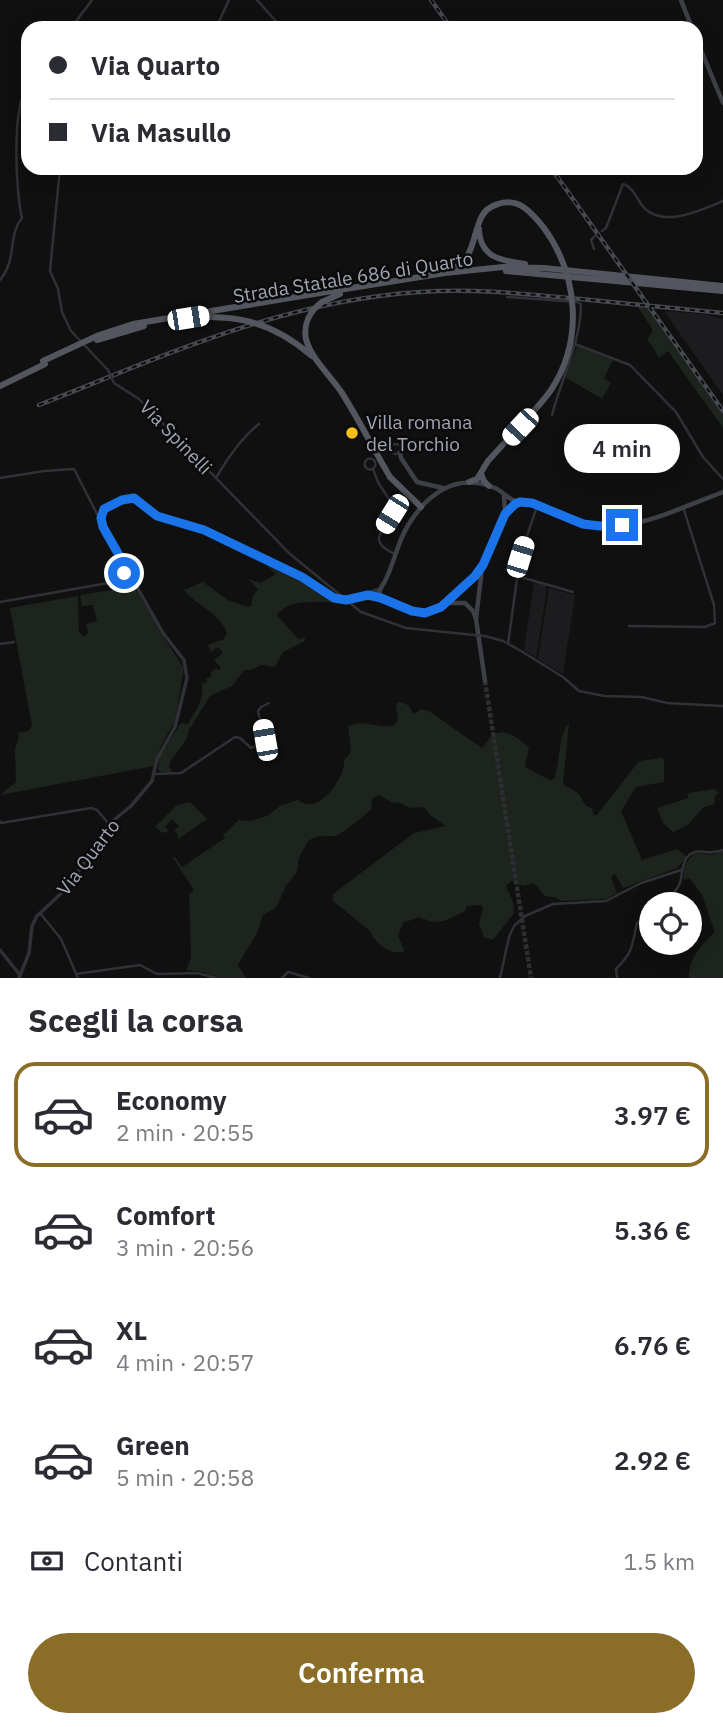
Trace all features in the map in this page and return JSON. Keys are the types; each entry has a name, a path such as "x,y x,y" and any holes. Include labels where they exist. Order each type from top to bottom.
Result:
{"highway":[{"path":"445,273 461,265 468,257 479,225 488,209 510,202 530,211 559,252 567,272 573,305 572,335 559,377 543,401 488,461 477,479 469,482"},
{"path":"479,225 482,245 493,257 544,268"},
{"name":"Strada Statale 686 di Quarto","path":"0,384 99,335 133,324 321,297 445,273 491,268 544,268 723,288"},
{"name":"Strada Statale 686 di Quarto","path":"44,362 112,335 150,325 457,275 502,271 723,288"},
{"path":"321,297 305,332 308,344 341,391 390,477 420,509"},
{"path":"202,316 236,318 264,325 290,338 319,362"},
{"path":"481,474 489,486"}],"main road":[{"path":"681,0 689,21"},
{"path":"703,55 723,103"},
{"path":"400,452 417,482 443,488"},
{"path":"504,495 505,514 483,565 446,603 435,610 421,613 381,598 379,589 385,583 395,554 413,520 433,494 443,488 469,482 489,486 520,502 537,506 566,519 600,526 641,522 723,492"},
{"path":"505,514 520,502"},
{"path":"476,620 483,565"},
{"path":"446,603 464,603 473,611 485,681"}],"street":[{"path":"76,21 92,0"},
{"path":"219,21 229,0"},
{"path":"257,0 276,21"},
{"path":"0,280 11,262 15,226 22,218 18,200 17,132 21,98"},
{"name":"Via Spinelli","path":"59,175 50,271 58,289 62,312 71,331 108,370 118,387 139,398 290,554 346,600 366,615 406,628 484,636 508,644 563,677 579,691 604,696 642,697 667,703 723,706"},
{"path":"601,231 606,228 623,184 628,186 649,214 663,217 678,216 723,201"},
{"path":"594,249 591,240 595,236"},
{"path":"507,297 579,302 581,305 575,344 552,415"},
{"path":"575,344 630,365 676,412 703,457 723,479"},
{"path":"216,478 226,461 259,424"},
{"path":"373,468 367,468 365,462 369,458 375,460 392,452 396,454 400,452 400,447 396,444 391,446 392,452"},
{"path":"375,460 373,468 378,482 394,507 379,534 379,542 383,548 395,554"},
{"path":"0,478 44,471 74,470 97,514 101,515 104,509 116,502 136,499 157,516 204,530 302,577 331,597 346,600 368,595 379,589"},
{"path":"508,644 520,557 537,506"},
{"path":"629,626 705,627 715,623 714,605 683,507"},
{"name":"Via Quarto","path":"40,913 69,886 109,824 139,797 155,775 157,759 176,727 187,670 184,660 163,633 103,527 101,515"},
{"path":"117,582 126,567"},
{"path":"517,576 572,592"},
{"path":"0,602 132,578"},
{"path":"117,582 138,589"},
{"path":"368,595 381,598"},
{"path":"0,644 14,642"},
{"path":"155,775 181,773 236,737 251,748 262,744 265,740 258,711 269,703"},
{"path":"0,821 1,823 91,808 97,810 109,824"},
{"path":"674,892 689,856 695,852 714,854 723,850"},
{"path":"500,978 509,937 514,926 525,916 553,904 606,901 641,883 681,870"},
{"path":"19,977 30,948 33,923 40,913 61,939 77,976 140,965 167,977 216,978"},
{"path":"617,978 616,969 632,951 639,922"},
{"path":"0,950 19,977"},
{"path":"282,978 288,972 309,978"}],"shaded area":[{"path":"637,306 649,308 723,412 723,428 668,351 659,358 647,340 653,330"},
{"path":"664,311 704,314 723,319 723,395"},
{"path":"577,346 613,360 604,378 611,383 602,399 565,377"},
{"path":"261,560 303,579 335,602 296,604 282,610 277,615 298,639 305,638 305,641 283,652 275,667 261,665 244,670 232,686 210,696 189,730 186,740 170,762 172,772 160,772 159,758 181,723 188,724 201,700 202,684 212,676 210,673 221,668 214,660 223,653 218,647 211,652 208,645 224,639 227,633 214,615 184,590 203,582 228,600 251,606 258,589 248,579 261,583 276,574"},
{"path":"534,582 547,588 536,658 524,650"},
{"path":"549,588 575,595 563,674 538,659"},
{"path":"134,589 139,594 184,668 175,721 160,748 154,766 0,795 16,782 15,748 19,738 17,733 28,731 32,726 10,608 78,596 79,632 84,637 88,633 86,624 97,621 93,605 82,606 80,595"},
{"path":"399,702 408,705 414,714 421,709 429,711 482,748 494,735 510,734 529,747 525,767 550,780 554,779 561,742 569,723 563,784 579,794 586,806 592,808 594,815 597,815 639,761 662,758 664,782 636,787 621,811 642,860 677,849 686,858 677,868 623,888 615,874 611,877 617,893 606,899 561,901 545,896 534,883 523,886 511,881 506,886 513,902 514,913 493,940 484,937 479,924 483,907 467,906 464,912 444,921 432,922 419,917 403,923 398,936 403,952 393,952 379,944 370,931 333,901 333,894 414,833 446,826 430,815 424,807 410,808 379,795 372,799 371,810 342,832 308,841 299,858 297,872 286,886 276,908 263,915 257,933 238,965 246,978 220,978 186,970 191,958 189,894 194,890 173,858 175,857 182,867 225,838 223,835 239,820 250,821 267,816 280,806 297,800 307,804 320,801 337,782 344,760 351,752 348,726 359,723 393,726 398,721 396,704"},
{"path":"714,789 719,793 715,796 714,804 703,808 688,825 673,832 663,823 657,808 688,798 688,793"},
{"path":"190,802 207,819 178,839 178,834 174,831 179,826 172,819 165,827 169,831 162,833 155,827 176,806"},
{"path":"723,851 723,978 689,978 693,958 695,955 702,955 702,946 714,930 702,892 690,878 683,880 685,868 689,858 696,853 712,855"}],"tunnel":[{"path":"485,681 531,978"}],"railway":[{"path":"431,0 446,21"},
{"path":"556,175 723,411"},
{"path":"39,405 225,333 320,306 369,297 420,292 480,291 723,313"}],"place":[{"name":"Villa romana del Torchio","path":"352,433"}],"route":[{"path":"124,573 114,582 127,582 132,578 103,527 101,515 109,505 129,498 138,500 157,516 204,530 302,577 331,597 346,600 368,595 421,613 441,607 475,576 483,565 505,514 515,504 532,503 583,524 622,525"}]}
